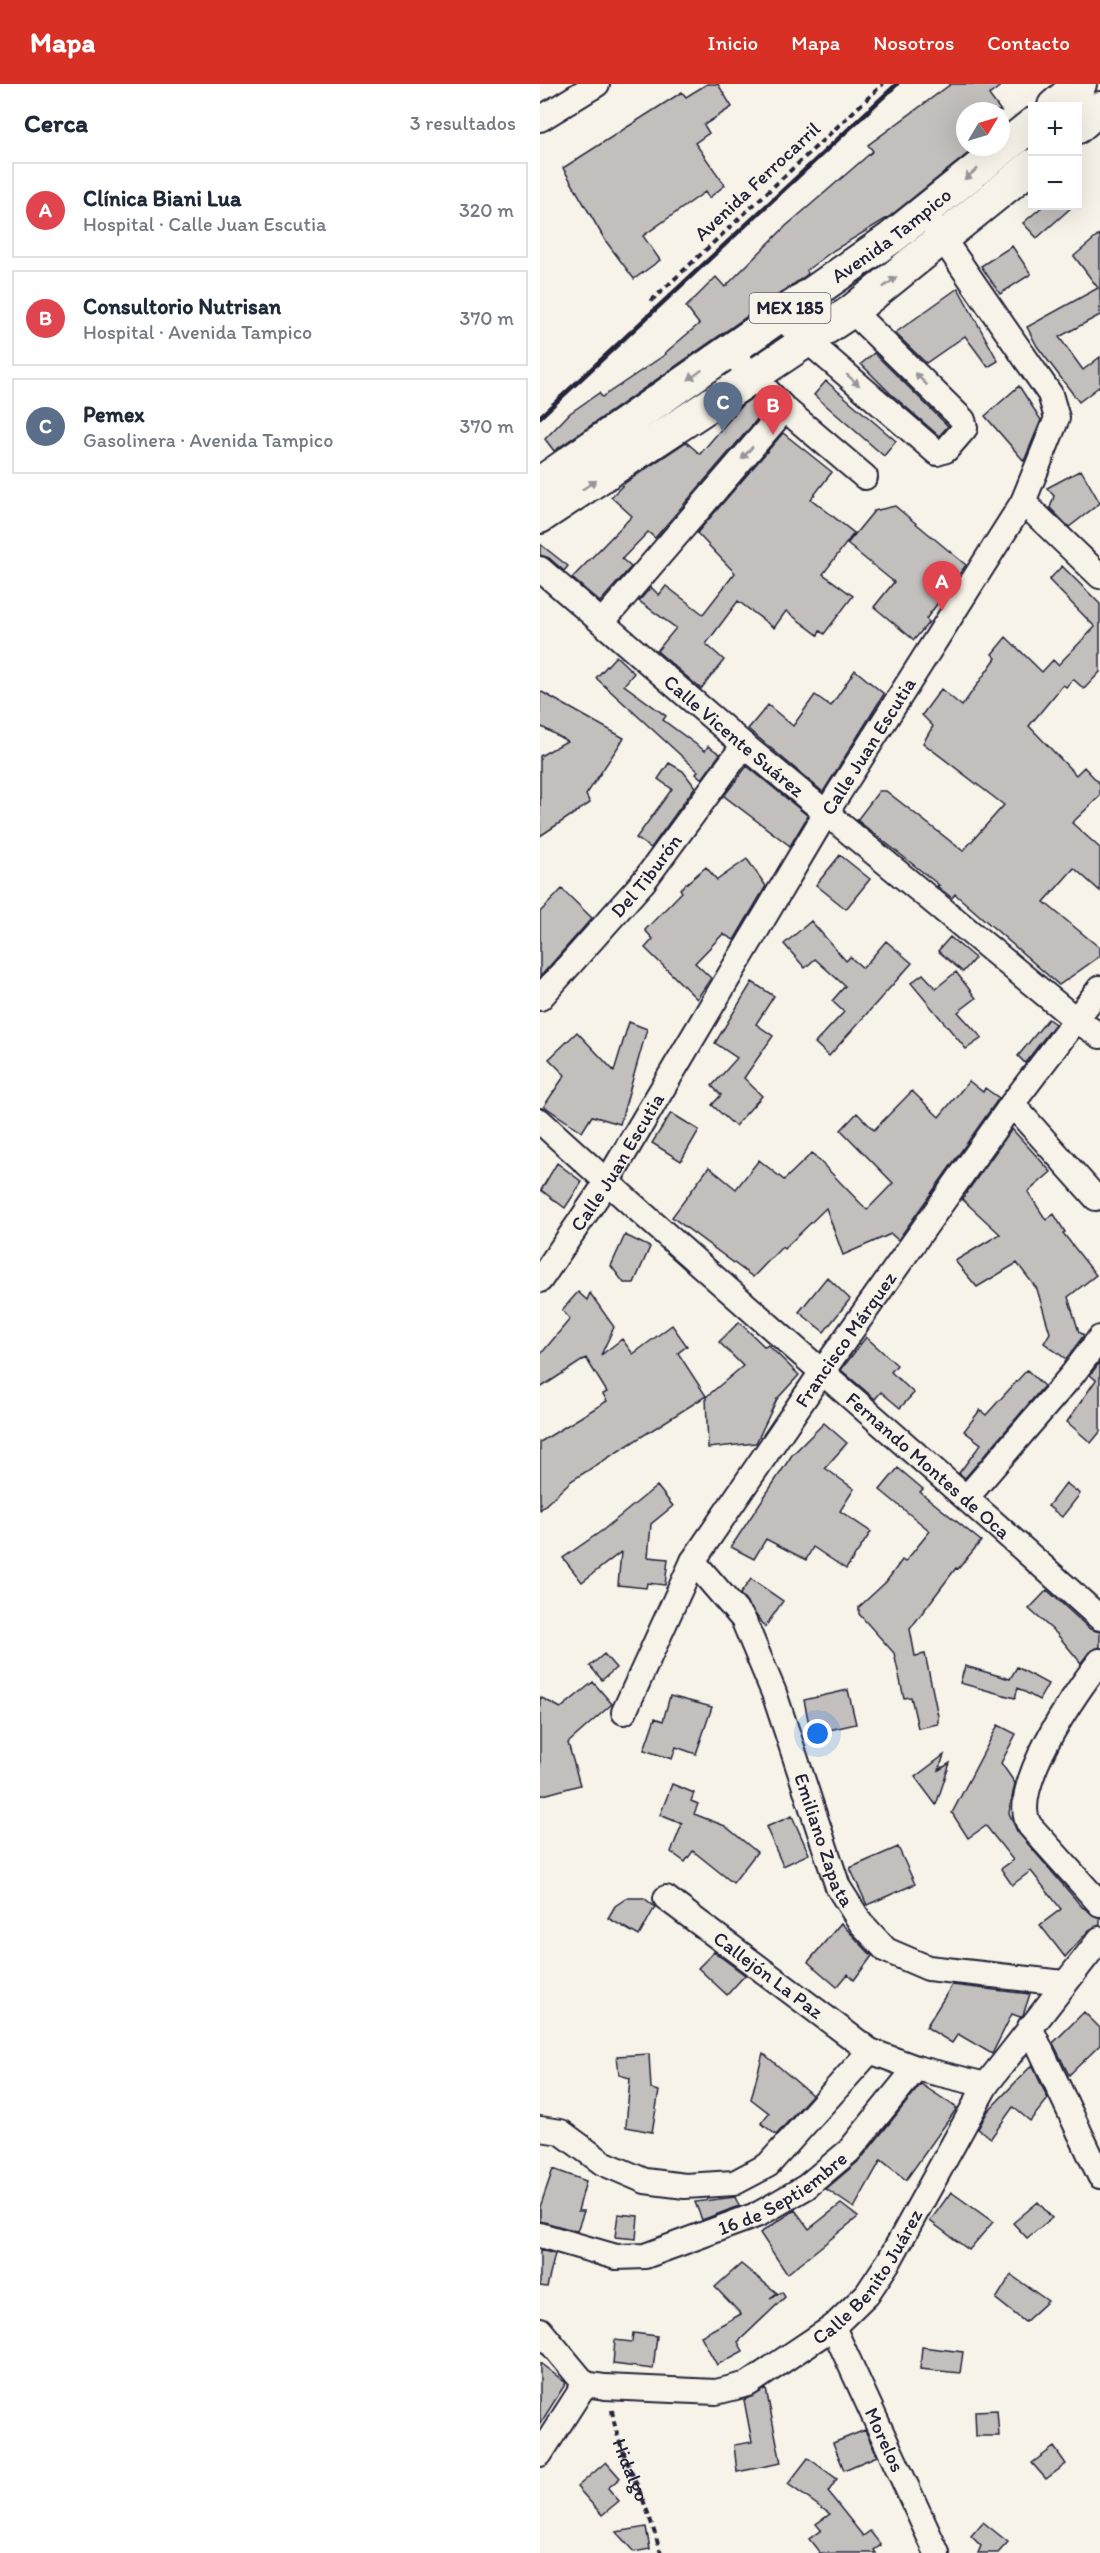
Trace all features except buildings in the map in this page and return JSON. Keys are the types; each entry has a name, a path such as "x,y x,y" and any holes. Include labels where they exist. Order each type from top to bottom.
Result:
{"main road":[{"path":"1059,102 1080,84"},
{"path":"1082,123 1100,108"},
{"name":"Avenida Tampico","path":"540,483 891,238 1028,127"},
{"name":"Avenida Tampico","path":"540,517 809,342 943,240 1028,168"}],"street":[{"path":"540,119 597,84"},
{"name":"Calle Juan Escutia","path":"540,1280 607,1182 826,813 1023,502 1057,418 1050,394 924,212"},
{"path":"779,316 937,453 946,450 965,428 963,420 852,311"},
{"path":"729,351 785,409 865,477"},
{"path":"603,621 785,409"},
{"path":"1023,502 1100,576"},
{"name":"Calle Vicente Suárez","path":"540,569 744,745 1075,1019 1100,1036"},
{"name":"Del Tiburón","path":"540,998 644,881 744,745"},
{"name":"Francisco Márquez","path":"624,1712 693,1562 822,1372 1012,1104 1100,988"},
{"path":"1012,1104 1096,1198"},
{"name":"Fernando Montes de Oca","path":"540,1121 822,1372 968,1497 1100,1618"},
{"path":"968,1497 1072,1375 1100,1338"},
{"name":"Emiliano Zapata","path":"693,1562 743,1619 774,1693 806,1796 838,1887 861,1923 886,1950 928,1968 1064,1983"},
{"path":"1100,1661 1059,1719 1031,1778 1025,1813 1030,1826 1100,1904"},
{"name":"Callejón La Paz","path":"666,1898 870,2051"},
{"name":"Calle Benito Juárez","path":"595,2385 716,2392 748,2384 833,2327 867,2294 889,2261 986,2085 1100,1939"},
{"path":"1030,2027 1100,2176"},
{"path":"540,2129 561,2132 603,2163 645,2181 685,2186 734,2182 768,2165 870,2051 916,2068 986,2085"},
{"name":"16 de Septiembre","path":"540,2235 616,2257 645,2256 759,2214 807,2187 849,2151 916,2068"},
{"name":"Morelos","path":"833,2327 937,2553"},
{"path":"540,2330 595,2385 540,2454"}],"path":[{"name":"Avenida Ferrocarril","path":"651,301 883,84"},
{"name":"Hidalgo","path":"595,2385 646,2506 661,2553"}],"railway":[{"path":"540,417 897,84"}],"place":[{"name":"Pemex","path":"723,432"},
{"name":"Consultorio Nutrisan","path":"773,435"},
{"name":"Clínica Biani Lua","path":"942,611"}]}
